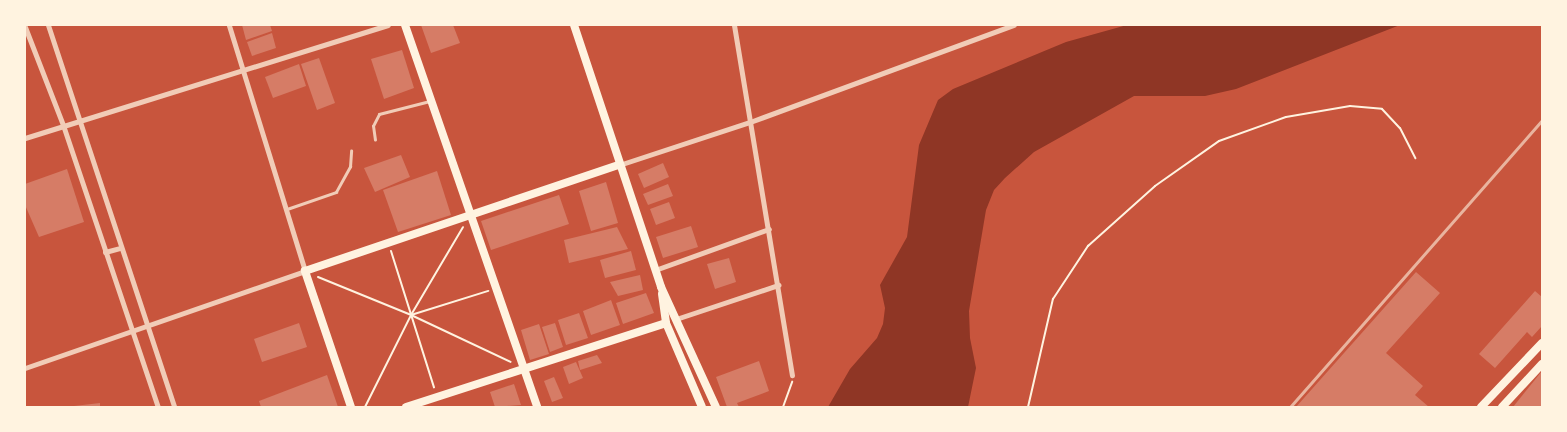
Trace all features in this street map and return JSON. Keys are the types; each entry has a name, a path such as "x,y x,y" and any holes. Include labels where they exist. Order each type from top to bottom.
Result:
{"main road":[{"path":"405,25 537,407"},
{"path":"574,25 618,165 661,287 716,407"},
{"path":"351,407 305,272 388,242 618,165"},
{"path":"661,287 666,323 702,407"},
{"path":"406,407 666,323"},
{"path":"1481,407 1542,343"},
{"path":"1502,407 1542,364"}],"street":[{"path":"48,25 81,120 120,248 149,327 174,407"},
{"path":"25,368 131,334 305,272 229,25"},
{"path":"25,138 388,25"},
{"path":"734,25 792,375"},
{"path":"618,165 750,122 1014,25"},
{"path":"25,27 63,125 131,334 158,407"},
{"path":"655,270 769,229"},
{"path":"105,252 120,248"},
{"path":"676,319 778,285"}],"lane":[{"path":"375,140 372,126 379,114 431,101"},
{"path":"286,209 336,192 350,168 351,150"}],"path":[{"path":"1028,407 1053,299 1088,246 1155,186 1219,141 1286,117 1358,106 1382,109 1400,128 1415,158"},
{"path":"365,407 411,315 470,214"},
{"path":"388,242 437,397"},
{"path":"305,272 411,315 524,368"},
{"path":"411,315 496,289"},
{"path":"783,407 792,375"}],"shaded area":[{"path":"1127,25 1400,25 1236,89 1205,96 1134,96 1034,152 994,190 986,210 969,311 970,338 976,368 968,407 828,407 850,369 877,338 883,324 885,308 880,285 907,237 919,145 938,100 953,89 1066,42"}],"building":[{"path":"242,25 270,25 272,31 246,40"},
{"path":"421,25 453,25 460,43 431,53"},
{"path":"272,33 276,48 252,56 247,42"},
{"path":"402,50 414,88 384,99 371,59"},
{"path":"319,58 335,103 317,110 301,64"},
{"path":"299,64 306,86 273,98 265,77"},
{"path":"401,155 410,177 375,192 364,168"},
{"path":"663,163 669,177 644,188 638,174"},
{"path":"67,169 84,222 39,237 25,205 25,184"},
{"path":"437,171 451,215 398,232 383,190"},
{"path":"606,182 618,223 591,231 579,191"},
{"path":"668,184 673,196 648,205 643,194"},
{"path":"559,195 569,224 491,250 481,221"},
{"path":"669,202 675,218 656,225 650,209"},
{"path":"691,226 698,247 663,258 656,237"},
{"path":"617,227 628,249 569,263 564,240"},
{"path":"631,251 636,270 605,278 600,260"},
{"path":"729,258 736,282 715,289 707,264"},
{"path":"1416,272 1440,293 1386,353 1423,386 1415,395 1429,407 1296,407"},
{"path":"640,275 643,290 618,296 610,282"},
{"path":"1535,291 1542,297 1542,326 1532,337 1527,332 1495,368 1479,354"},
{"path":"646,293 654,313 623,324 616,303"},
{"path":"611,300 620,325 591,335 583,311"},
{"path":"579,313 588,338 566,345 558,320"},
{"path":"299,323 307,347 262,362 254,339"},
{"path":"555,323 563,347 550,352 542,327"},
{"path":"539,324 549,354 530,360 521,330"},
{"path":"597,355 602,363 580,370 578,361"},
{"path":"759,361 769,391 737,403 739,407 727,407 716,377"},
{"path":"576,362 583,378 569,384 563,367"},
{"path":"1542,371 1542,407 1513,407"},
{"path":"327,375 338,407 261,407 259,401"},
{"path":"554,377 563,398 552,402 544,381"},
{"path":"514,384 521,405 495,407 490,392"},
{"path":"100,403 100,407 74,407 74,406"}],"railway":[{"path":"1290,407 1542,120"}]}
